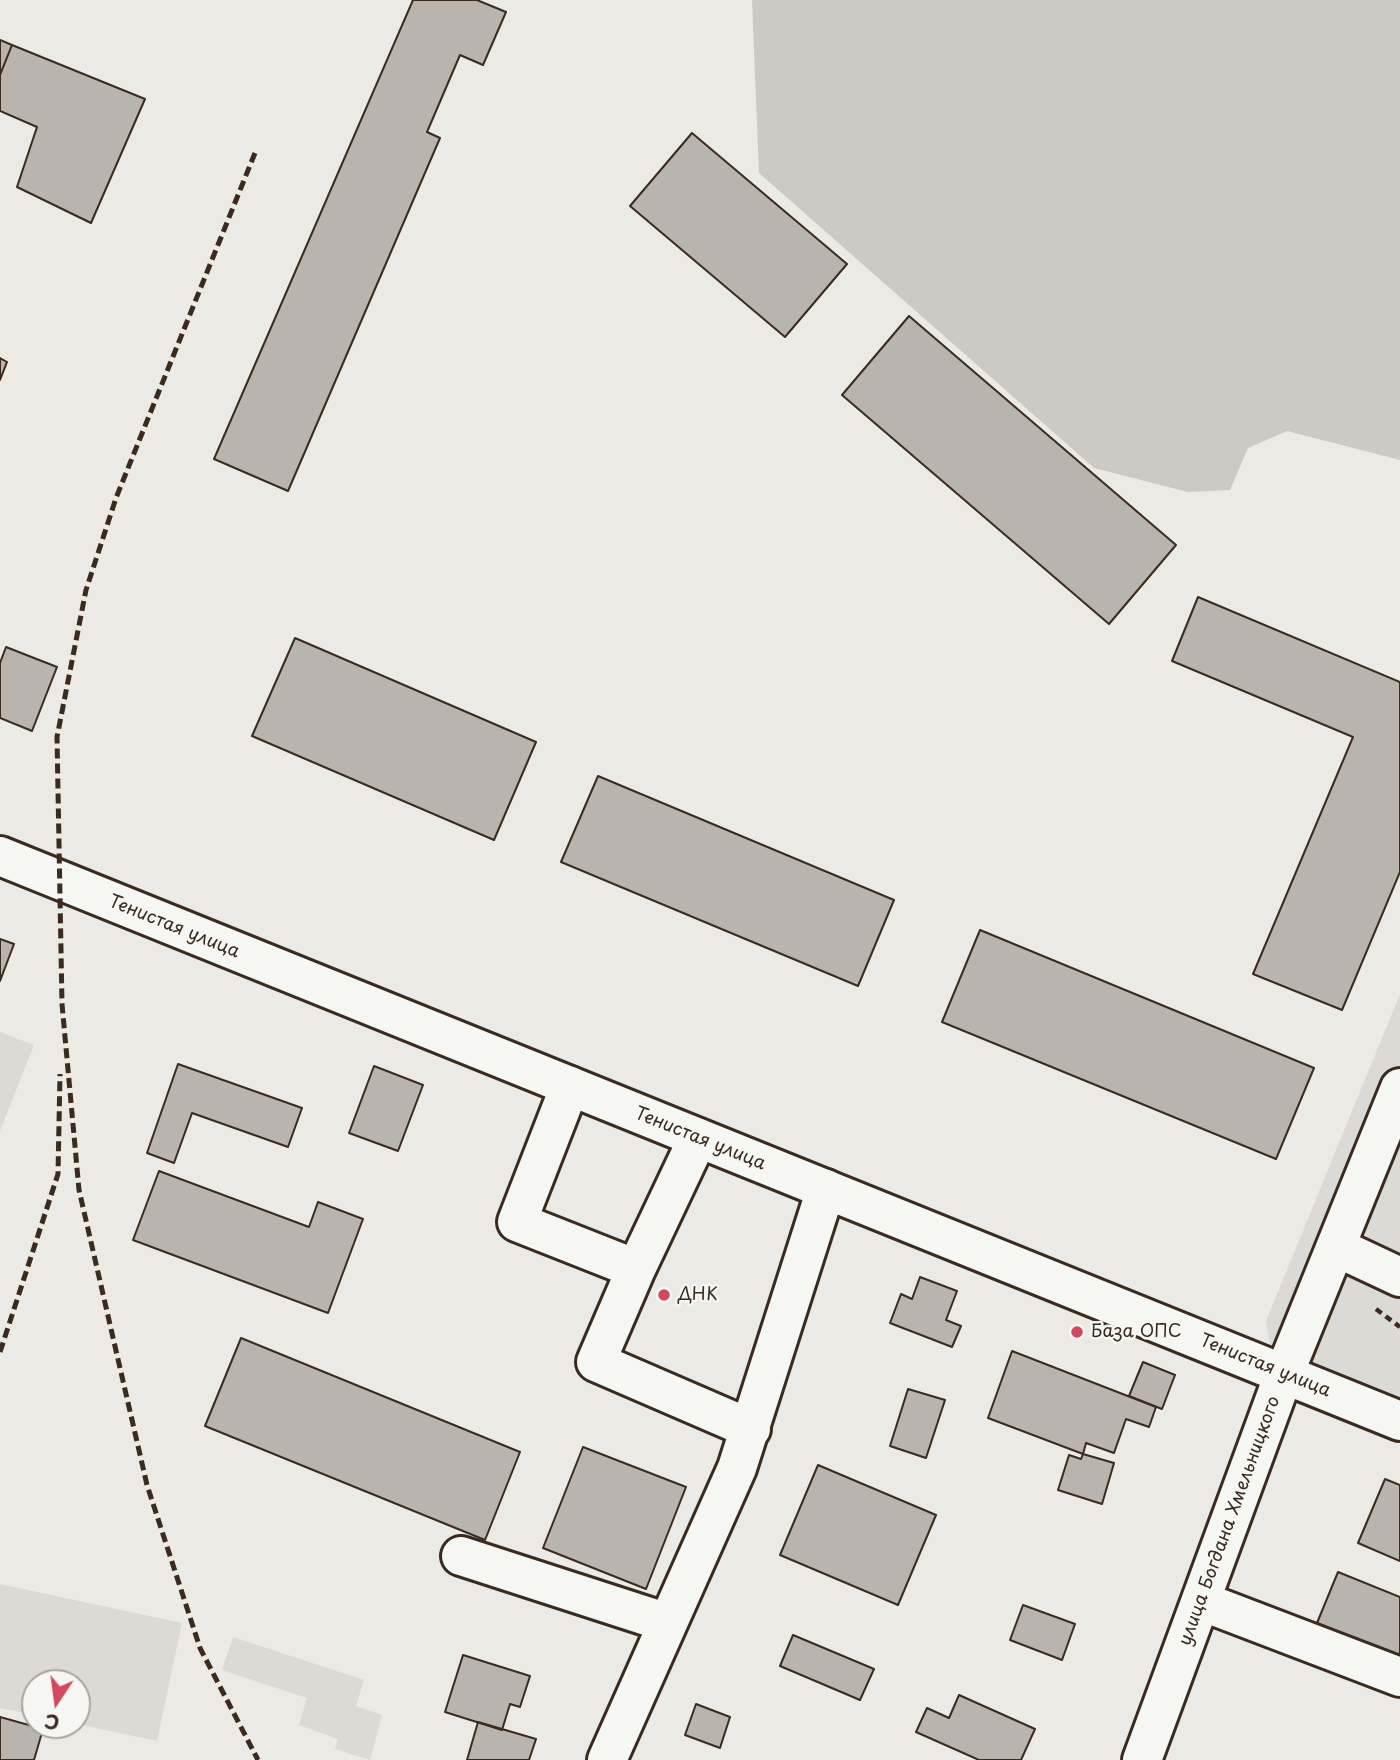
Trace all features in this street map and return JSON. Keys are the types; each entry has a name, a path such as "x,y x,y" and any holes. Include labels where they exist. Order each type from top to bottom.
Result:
{"main road":[{"name":"Тенистая улица","path":"0,856 1400,1421"},
{"path":"570,1086 517,1222 636,1269"},
{"name":"улица Богдана Хмельницкого","path":"1142,1760 1284,1374 1400,1088"},
{"path":"698,1138 636,1269 596,1362 751,1429"},
{"path":"607,1760 751,1429 826,1189"},
{"path":"1336,1247 1400,1278"},
{"path":"461,1556 668,1623"},
{"path":"1201,1601 1400,1677"}],"path":[{"path":"1371,1306 1400,1327"}],"shaded area":[{"path":"752,0 1400,0 1400,460 1287,431 1248,448 1230,490 1188,492 1094,468 759,173"},
{"path":"1400,994 1400,1402 1271,1351 1266,1321"},
{"path":"0,1032 34,1045 0,1131"},
{"path":"0,1584 182,1623 157,1741 91,1727 91,1669 21,1669 21,1712 0,1708"},
{"path":"233,1637 364,1680 356,1706 382,1715 370,1760 335,1749 338,1739 299,1725 307,1698 222,1670"}],"building":[{"path":"413,0 477,0 506,12 483,65 460,55 427,132 440,138 288,491 214,459"},
{"path":"0,40 12,45 0,75"},
{"path":"12,45 145,99 91,223 17,187 37,127 0,111 0,75"},
{"path":"692,133 847,264 785,337 630,206"},
{"path":"909,316 1176,545 1109,624 842,395"},
{"path":"0,358 7,362 0,380"},
{"path":"1198,597 1400,682 1400,872 1342,1010 1253,974 1353,737 1172,661"},
{"path":"295,638 536,742 494,840 252,736"},
{"path":"6,647 57,667 32,731 0,718 0,663"},
{"path":"598,776 894,900 858,986 561,862"},
{"path":"980,930 1314,1068 1276,1159 942,1022"},
{"path":"0,939 14,944 0,981"},
{"path":"178,1064 302,1108 288,1147 192,1113 174,1163 147,1153"},
{"path":"374,1066 423,1085 398,1151 349,1133"},
{"path":"159,1171 309,1227 318,1202 363,1219 328,1313 133,1240"},
{"path":"920,1277 957,1291 946,1320 961,1326 952,1347 890,1323 901,1294 912,1299"},
{"path":"241,1338 520,1452 485,1540 205,1426"},
{"path":"1012,1351 1156,1407 1149,1427 1126,1419 1114,1453 1086,1443 1083,1454 988,1418"},
{"path":"1143,1362 1175,1375 1162,1409 1129,1396"},
{"path":"908,1389 945,1400 926,1458 890,1446"},
{"path":"583,1447 686,1487 646,1589 543,1548"},
{"path":"1083,1454 1114,1463 1102,1504 1058,1490 1069,1455 1081,1459"},
{"path":"818,1465 936,1515 898,1605 780,1555"},
{"path":"1385,1479 1400,1485 1400,1561 1358,1543"},
{"path":"1338,1572 1400,1597 1400,1657 1317,1623"},
{"path":"1023,1605 1075,1624 1062,1660 1010,1640"},
{"path":"793,1635 874,1669 860,1700 780,1666"},
{"path":"463,1655 530,1676 520,1707 510,1704 502,1730 445,1712"},
{"path":"959,1695 1035,1729 1021,1760 979,1760 916,1732 927,1708 949,1718"},
{"path":"696,1704 730,1717 720,1748 685,1735"},
{"path":"0,1717 21,1723 21,1739 40,1739 34,1760 0,1760"},
{"path":"478,1722 536,1739 529,1760 467,1760"}],"railway":[{"path":"255,153 116,498 86,590 57,737 62,1004 79,1190 147,1485 200,1648 258,1760"},
{"path":"0,1352 58,1174 60,1074"}],"place":[{"name":"ДНК","path":"664,1295"},
{"name":"База ОПС","path":"1077,1332"}]}
